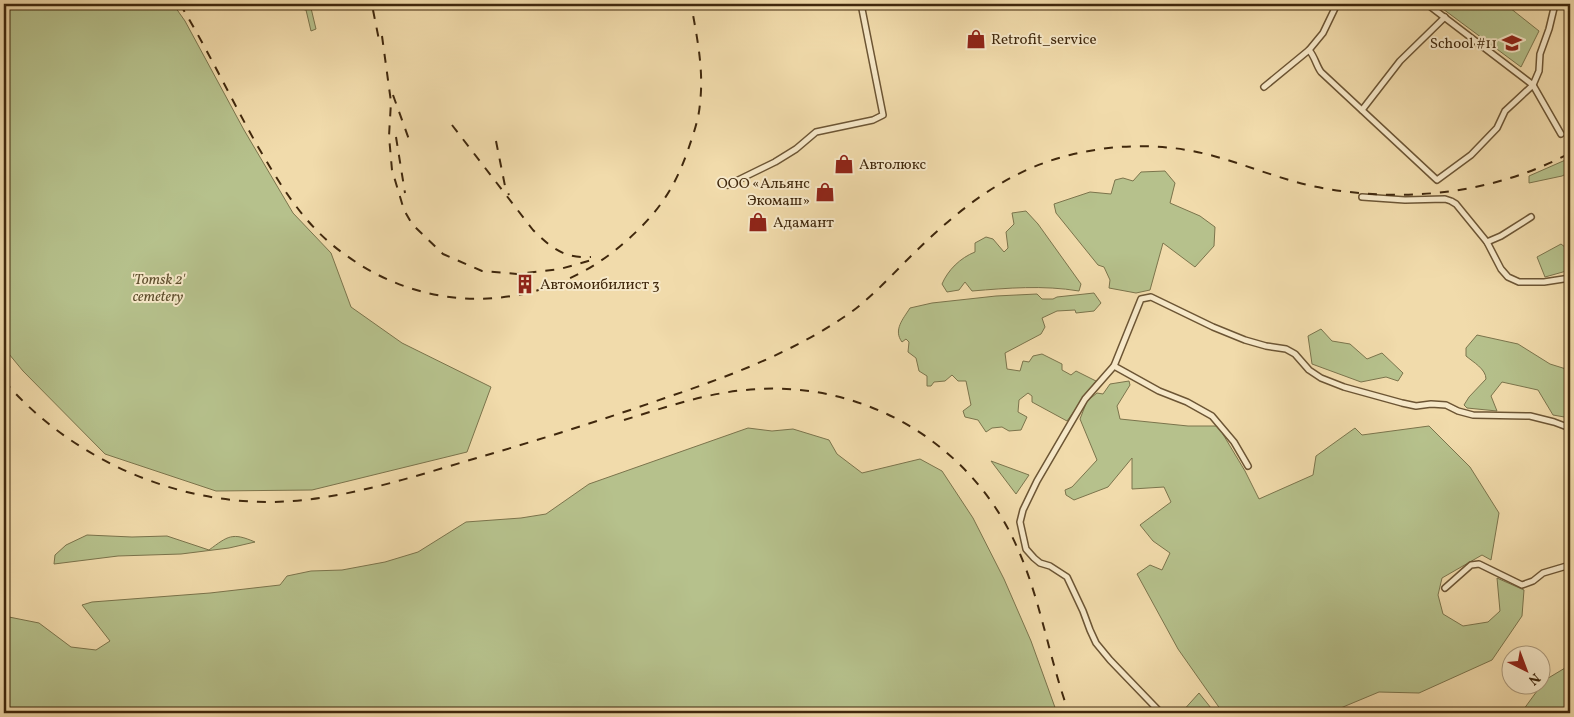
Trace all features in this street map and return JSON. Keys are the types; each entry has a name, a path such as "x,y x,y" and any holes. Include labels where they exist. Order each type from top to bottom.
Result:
{"street":[{"path":"728,185 776,162 796,149 816,132 873,120 883,115 861,4"},
{"path":"1264,87 1309,50 1323,33 1337,4"},
{"path":"1427,4 1533,85 1561,134"},
{"path":"1309,50 1321,72 1437,180 1471,155 1497,128 1505,111 1533,85 1539,71 1540,54 1555,4"},
{"path":"1362,110 1400,61 1445,17"},
{"path":"1362,197 1405,200 1445,199 1451,201 1456,204 1486,242 1501,269 1508,277 1518,282 1544,282 1570,278"},
{"path":"1486,242 1509,231 1531,217"},
{"path":"1161,713 1096,643 1067,577 1034,558 1026,549 1020,522 1023,510 1037,481 1085,399 1114,366 1140,299 1150,297 1245,340 1286,349 1295,354 1302,363 1321,378 1344,387 1416,406 1446,405 1458,412 1473,415 1530,416 1570,428"},
{"path":"1114,366 1159,392 1187,402 1212,416 1234,442 1248,466"},
{"path":"1445,588 1471,565 1475,564 1479,564 1522,585 1533,581 1543,573 1570,565"}],"green space":[{"name":"'Tomsk 2' cemetery","path":"4,4 173,4 185,21 244,130 293,213 331,253 351,307 402,343 491,387 467,452 312,490 216,491 105,454 23,371 4,348"},
{"path":"300,4 310,4 316,29 311,31 306,10 301,9"},
{"name":"School #11","path":"1439,4 1505,4 1539,31 1521,67 1443,9"},
{"path":"1570,158 1570,172 1562,176 1529,183 1529,176"},
{"path":"1165,171 1175,183 1170,203 1200,216 1215,227 1214,246 1195,267 1163,243 1150,290 1136,293 1109,288 1110,280 1104,267 1098,265 1056,213 1054,204 1090,192 1111,194 1115,180 1123,178 1133,181 1141,172"},
{"path":"1026,211 1038,224 1081,284 1079,291 1012,288 972,291 965,282 959,290 947,292 942,284 951,269 975,252 975,243 986,237 993,239 1004,252 1008,248 1006,232 1014,224 1012,213"},
{"path":"1561,244 1570,251 1570,270 1545,277 1537,257"},
{"path":"1094,293 1101,303 1094,311 1076,313 1075,310 1057,311 1042,318 1045,327 1041,334 1005,353 1007,369 1020,371 1023,361 1029,362 1033,356 1042,354 1062,364 1062,370 1071,375 1076,371 1096,381 1067,421 1032,402 1032,396 1028,393 1019,400 1018,412 1027,417 1021,430 1009,431 1002,427 992,428 986,432 978,420 965,417 963,411 971,405 966,381 958,381 952,375 945,381 934,382 931,386 927,386 927,376 919,371 916,358 908,352 909,342 906,339 902,342 899,338 900,325 910,308 932,303 996,296 1037,294 1042,299 1053,299"},
{"path":"1321,329 1332,341 1350,344 1367,359 1382,353 1403,373 1398,381 1386,377 1361,382 1312,364 1308,336"},
{"path":"1477,335 1518,344 1550,364 1566,369 1570,383 1570,418 1553,415 1538,390 1502,382 1491,396 1497,411 1467,408 1464,405 1469,397 1486,379 1482,369 1466,356 1466,348"},
{"path":"1129,381 1130,385 1117,406 1120,419 1188,426 1218,426 1245,471 1259,499 1313,475 1316,456 1355,428 1362,435 1429,426 1470,467 1499,513 1491,560 1482,555 1442,578 1438,595 1443,614 1463,626 1488,622 1500,611 1497,578 1524,590 1522,616 1492,660 1419,693 1379,692 1333,713 1223,713 1178,649 1137,574 1150,565 1162,570 1170,553 1153,541 1140,525 1171,502 1164,487 1132,489 1132,458 1108,487 1074,500 1066,495 1065,490 1072,487 1097,460 1080,419 1087,401 1097,393 1103,394 1110,384"},
{"path":"748,428 772,431 793,429 829,440 837,454 862,473 920,459 942,471 973,518 1004,579 1031,641 1057,713 4,713 4,616 39,623 71,647 96,650 110,641 82,605 92,602 210,593 280,585 287,576 311,571 342,570 385,562 418,552 466,522 546,514 589,484"},
{"path":"991,461 1029,475 1016,494"},
{"path":"87,535 167,536 209,550 221,541 235,536 255,542 229,548 181,554 118,556 54,564 55,555 66,545"},
{"path":"1570,665 1570,713 1521,713 1535,694 1552,694 1552,676"},
{"path":"1199,693 1215,713 1181,713"}],"railway":[{"path":"180,4 266,161 296,206 319,233 347,256 380,276 416,290 452,297 489,298 525,294 560,282 594,265 636,232 663,200 683,164 694,133 699,109 701,91 700,66 698,41 691,4"},
{"path":"373,10 380,45"},
{"path":"382,36 391,102 389,136 392,170 404,210 412,224 443,254 482,271 517,274 560,269 592,260"},
{"path":"393,95 411,145"},
{"path":"452,125 533,230 559,251 574,256 591,257"},
{"path":"396,137 405,193"},
{"path":"496,141 505,186 509,195"},
{"path":"4,381 28,406 54,428 112,464 143,478 209,497 275,502 306,500 370,488 515,447 580,427 711,382 757,364 802,342 861,305 943,226 981,196 1023,172 1046,162 1070,155 1121,147 1172,148 1206,154 1312,186 1345,191 1411,195 1477,187 1540,167 1570,153"},
{"path":"624,420 683,402 729,392 788,389 829,395 869,406 906,424 941,448 971,476 997,509 1025,567 1069,713"}],"place":[{"name":"Retrofit_service","path":"976,39"},
{"name":"School #11","path":"1512,43"},
{"name":"Автолюкс","path":"844,164"},
{"name":"ООО «Альянс Экомаш»","path":"825,192"},
{"name":"Адамант","path":"758,222"},
{"name":"Автомоибилист 3","path":"525,284"}]}
